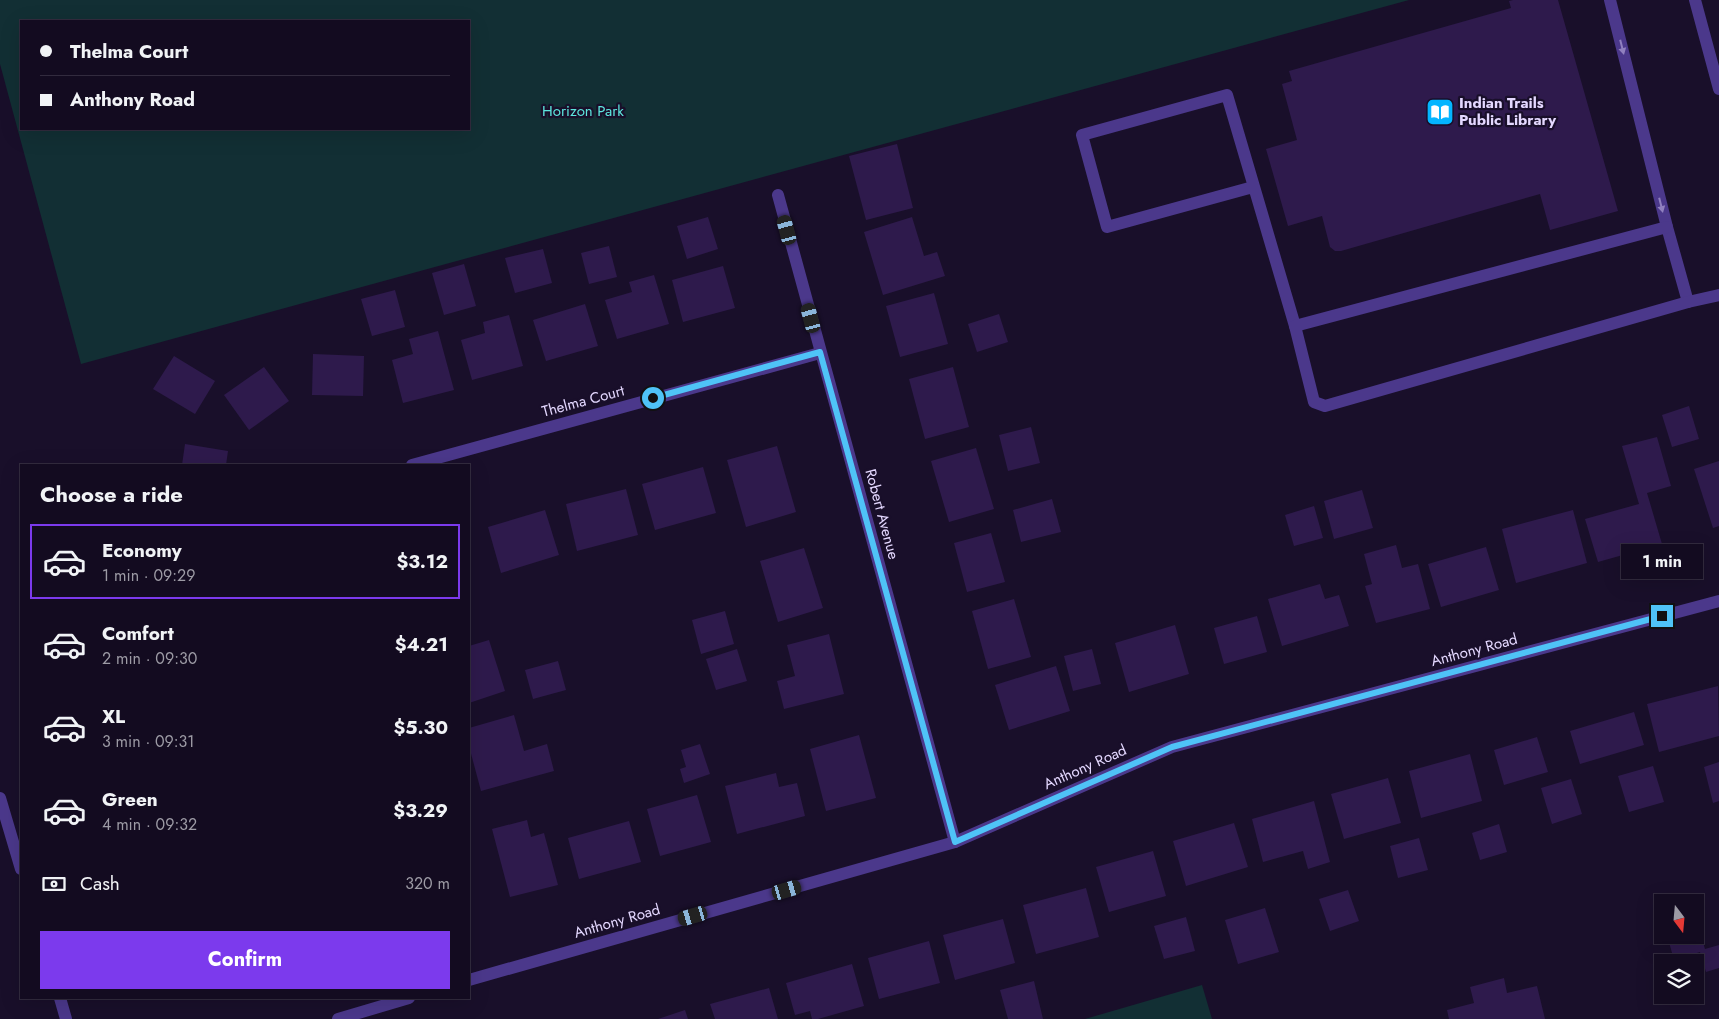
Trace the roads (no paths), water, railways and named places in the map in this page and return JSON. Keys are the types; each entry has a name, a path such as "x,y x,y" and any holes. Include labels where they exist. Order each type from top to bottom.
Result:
{"street":[{"path":"1610,0 1667,227 1688,302"},
{"path":"1694,0 1719,89"},
{"path":"1253,188 1107,228 1082,135 1227,96 1295,326 1314,402 1324,406 1688,302 1719,295"},
{"name":"Robert Avenue","path":"778,195 955,842"},
{"path":"1295,326 1667,227"},
{"name":"Thelma Court","path":"416,464 820,352"},
{"name":"Anthony Road","path":"470,980 955,842 1172,747 1719,601"},
{"path":"0,798 20,866"},
{"path":"60,999 66,1019"},
{"path":"338,1019 406,999"}],"place":[{"name":"Indian Trails Public Library","path":"1440,112"}],"park label":[{"name":"Horizon Park","path":"583,111"}]}
